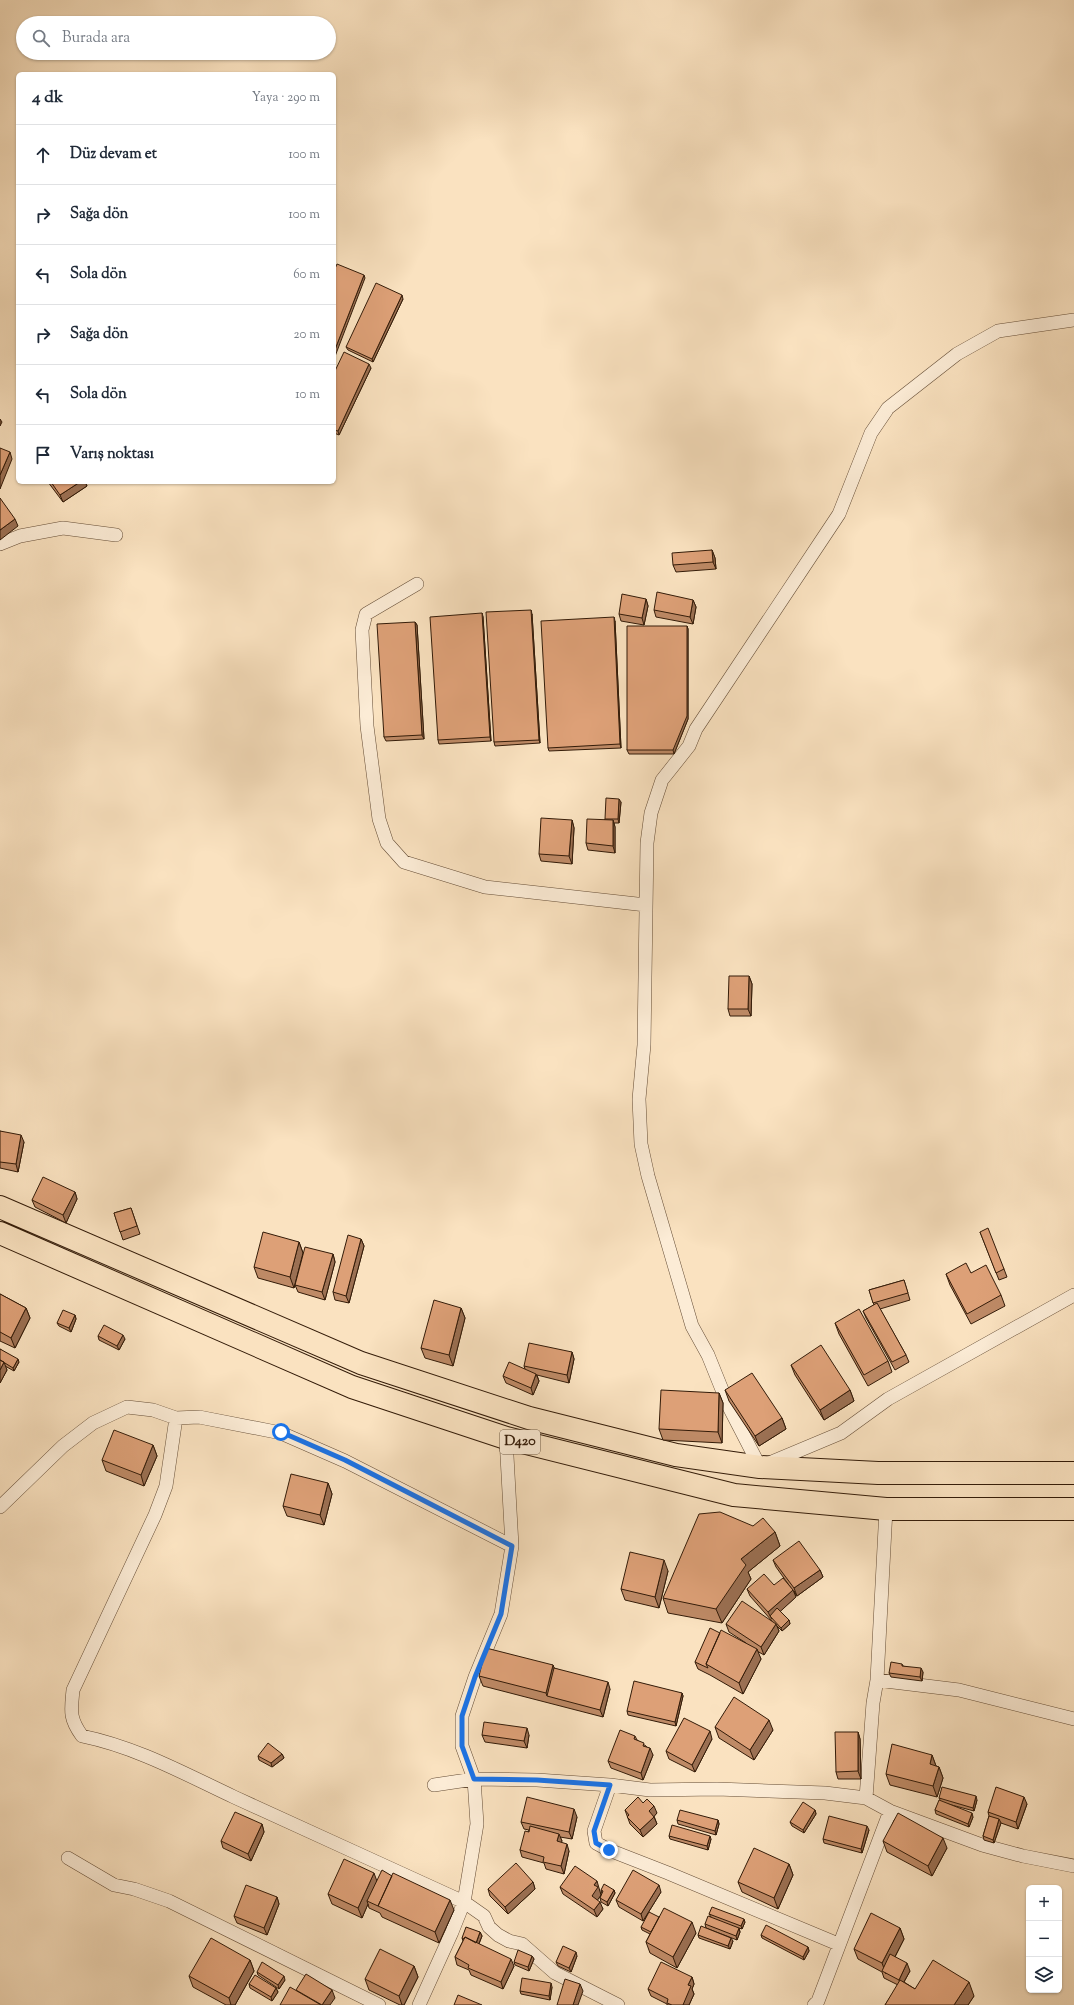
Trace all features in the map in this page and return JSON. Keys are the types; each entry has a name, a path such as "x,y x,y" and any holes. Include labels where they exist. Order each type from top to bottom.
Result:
{"highway":[{"name":"D420","path":"0,1207 361,1363 529,1418 676,1455 760,1467 878,1473 1074,1473"},
{"name":"D420","path":"0,1233 352,1387 506,1438 734,1495 886,1509 1074,1508"}],"street":[{"path":"1074,320 998,331 957,354 888,408 871,433 839,514 696,729 689,746 662,780 651,813 647,843 644,1045 639,1099 641,1144 648,1176 692,1326 708,1355 729,1407 760,1467 841,1433 888,1399 926,1376 1074,1295"},
{"path":"0,544 20,536 63,528 116,535"},
{"path":"417,584 366,614 362,630 366,726 379,819 387,843 404,862 485,887 646,906"},
{"path":"0,1507 63,1446 93,1423 127,1407 152,1410 176,1418 200,1417 281,1432 345,1460 512,1546"},
{"path":"176,1418 166,1486 151,1522 73,1690 70,1714 74,1725 82,1736 125,1749 181,1771 464,1902 484,1916 489,1927 498,1935 509,1941 522,1944 554,1974 618,2005"},
{"path":"419,2005 435,1972 464,1902 477,1824 474,1779 462,1746 462,1716 475,1677 501,1614 512,1546 506,1438"},
{"path":"866,1798 873,1702 877,1680 886,1509"},
{"path":"877,1680 959,1690 1074,1719"},
{"path":"434,1785 474,1779 537,1780 610,1785 650,1790 718,1789 825,1793 866,1798 890,1811 982,1845 1023,1856 1074,1866"},
{"path":"610,1785 594,1831 596,1843 609,1850 668,1872 838,1944"},
{"path":"814,2005 818,2001 838,1944 890,1811"},
{"path":"68,1858 114,1885 134,1889 168,1901 379,2005"}],"building":[{"path":"337,264 364,275 336,347"},
{"path":"376,283 402,295 372,359 346,347"},
{"path":"344,352 369,364 338,431 336,430 336,369"},
{"path":"0,448 10,452 0,475"},
{"path":"52,484 77,484 60,495"},
{"path":"0,498 15,519 0,530"},
{"path":"712,550 713,562 673,565 672,553"},
{"path":"657,592 693,600 690,617 654,610"},
{"path":"622,594 646,599 642,618 619,614"},
{"path":"531,610 539,740 494,742 486,612"},
{"path":"482,613 490,737 438,740 430,617"},
{"path":"614,617 620,744 548,748 541,621"},
{"path":"415,622 422,735 384,737 377,624"},
{"path":"627,626 687,626 687,716 673,750 627,750"},
{"path":"606,798 619,799 618,819 605,819"},
{"path":"541,818 572,820 569,856 539,854"},
{"path":"587,819 613,820 613,846 586,843"},
{"path":"729,976 749,976 748,1009 728,1009"},
{"path":"0,1131 21,1135 16,1164 0,1162"},
{"path":"43,1177 75,1192 63,1215 32,1200"},
{"path":"131,1208 137,1226 120,1232 114,1213"},
{"path":"988,1228 1004,1269 996,1273 980,1232"},
{"path":"263,1232 299,1242 290,1277 254,1267"},
{"path":"348,1235 361,1239 346,1296 333,1292"},
{"path":"305,1247 333,1254 322,1292 295,1285"},
{"path":"966,1263 971,1273 986,1265 1001,1295 967,1314 946,1274"},
{"path":"904,1280 908,1293 873,1303 869,1290"},
{"path":"0,1294 26,1308 11,1338 0,1332"},
{"path":"434,1300 461,1308 449,1355 421,1348"},
{"path":"877,1303 906,1355 892,1362 863,1311"},
{"path":"859,1309 888,1361 864,1375 835,1323"},
{"path":"63,1310 75,1315 69,1328 57,1323"},
{"path":"104,1325 123,1335 117,1346 98,1336"},
{"path":"529,1343 572,1352 567,1375 524,1366"},
{"path":"821,1345 850,1390 820,1410 791,1365"},
{"path":"0,1349 18,1359 13,1368 0,1360"},
{"path":"0,1360 4,1362 0,1370"},
{"path":"509,1362 536,1374 531,1388 503,1376"},
{"path":"752,1373 782,1418 755,1436 725,1390"},
{"path":"661,1390 719,1393 718,1432 659,1429"},
{"path":"114,1430 153,1445 141,1475 102,1460"},
{"path":"291,1474 328,1483 320,1515 283,1506"},
{"path":"720,1512 753,1526 763,1518 775,1532 741,1559 746,1565 716,1609 663,1598 699,1514"},
{"path":"799,1541 820,1570 794,1588 773,1560"},
{"path":"630,1552 664,1560 655,1597 621,1589"},
{"path":"764,1574 774,1585 783,1578 793,1590 768,1612 747,1589"},
{"path":"742,1601 776,1624 761,1647 726,1624"},
{"path":"777,1608 789,1620 781,1628 770,1616"},
{"path":"710,1628 720,1633 706,1664 708,1668 695,1662"},
{"path":"721,1630 757,1649 739,1683 706,1664"},
{"path":"486,1648 553,1665 546,1693 479,1676"},
{"path":"891,1662 902,1664 902,1666 921,1668 920,1677 889,1673"},
{"path":"554,1668 608,1682 600,1710 547,1696"},
{"path":"634,1681 682,1693 675,1722 627,1711"},
{"path":"734,1697 769,1720 750,1750 715,1727"},
{"path":"684,1718 710,1731 692,1765 666,1751"},
{"path":"484,1722 527,1728 524,1741 482,1735"},
{"path":"620,1730 635,1736 634,1739 644,1743 643,1746 650,1748 641,1773 608,1761"},
{"path":"835,1732 858,1732 858,1771 836,1772"},
{"path":"268,1743 282,1754 271,1763 258,1756"},
{"path":"892,1744 932,1755 930,1764 939,1767 933,1786 886,1774"},
{"path":"942,1787 976,1796 973,1808 939,1798"},
{"path":"996,1787 1024,1797 1016,1822 988,1812"},
{"path":"527,1797 574,1809 569,1832 521,1822"},
{"path":"638,1797 643,1803 647,1799 654,1806 649,1811 654,1817 640,1830 627,1817 629,1815 625,1810"},
{"path":"939,1800 972,1813 968,1824 935,1810"},
{"path":"803,1802 815,1810 803,1830 790,1822"},
{"path":"680,1810 718,1820 715,1831 677,1820"},
{"path":"235,1812 262,1824 248,1854 221,1841"},
{"path":"898,1813 943,1838 928,1866 883,1841"},
{"path":"829,1816 867,1826 861,1849 823,1839"},
{"path":"989,1816 999,1819 993,1840 983,1836"},
{"path":"672,1825 710,1836 707,1846 669,1836"},
{"path":"530,1826 559,1834 557,1841 567,1844 561,1866 543,1862 544,1857 520,1850 525,1831 529,1832"},
{"path":"754,1848 789,1864 774,1898 738,1882"},
{"path":"344,1859 374,1873 358,1908 328,1894"},
{"path":"516,1863 533,1882 505,1907 488,1889"},
{"path":"575,1866 597,1881 594,1885 598,1887 592,1896 600,1902 594,1910 560,1887"},
{"path":"382,1870 392,1876 378,1906 367,1901"},
{"path":"633,1870 659,1885 641,1914 616,1900"},
{"path":"393,1873 450,1900 435,1932 378,1906"},
{"path":"604,1884 614,1890 607,1902 600,1898 603,1891 601,1890"},
{"path":"246,1885 277,1897 264,1928 234,1916"},
{"path":"712,1907 744,1919 741,1926 709,1914"},
{"path":"664,1908 692,1922 673,1957 646,1942"},
{"path":"649,1912 659,1917 651,1932 641,1927"},
{"path":"871,1913 900,1928 882,1963 854,1949"},
{"path":"708,1916 739,1928 736,1936 705,1924"},
{"path":"766,1925 808,1947 803,1957 761,1935"},
{"path":"701,1926 731,1938 728,1946 698,1935"},
{"path":"466,1927 480,1932 476,1943 465,1937 464,1939 462,1938"},
{"path":"465,1937 511,1959 501,1982 468,1968 469,1965 455,1957"},
{"path":"211,1938 250,1960 229,1998 189,1976"},
{"path":"563,1946 576,1952 569,1968 556,1962"},
{"path":"380,1949 414,1966 399,1996 365,1979"},
{"path":"518,1950 532,1956 528,1967 514,1962"},
{"path":"890,1954 907,1963 899,1980 882,1971"},
{"path":"933,1960 969,1982 954,2005 885,2005 900,1980 915,1989"},
{"path":"262,1962 284,1976 278,1985 257,1972"},
{"path":"661,1962 692,1977 688,1985 691,1986 683,2005 672,2005 667,2003 668,1999 648,1989"},
{"path":"306,1974 332,1990 322,2005 296,1990"},
{"path":"255,1975 276,1988 271,1997 249,1984"},
{"path":"522,1978 551,1983 549,1996 520,1991"},
{"path":"565,1979 580,1984 573,2005 557,2005"},
{"path":"290,1987 321,2005 280,2005"},
{"path":"458,1995 482,2005 454,2005"}],"route":[{"path":"281,1432 345,1460 512,1546 501,1614 475,1677 462,1716 462,1746 474,1779 537,1780 610,1785 594,1831 596,1843 609,1850"}]}
